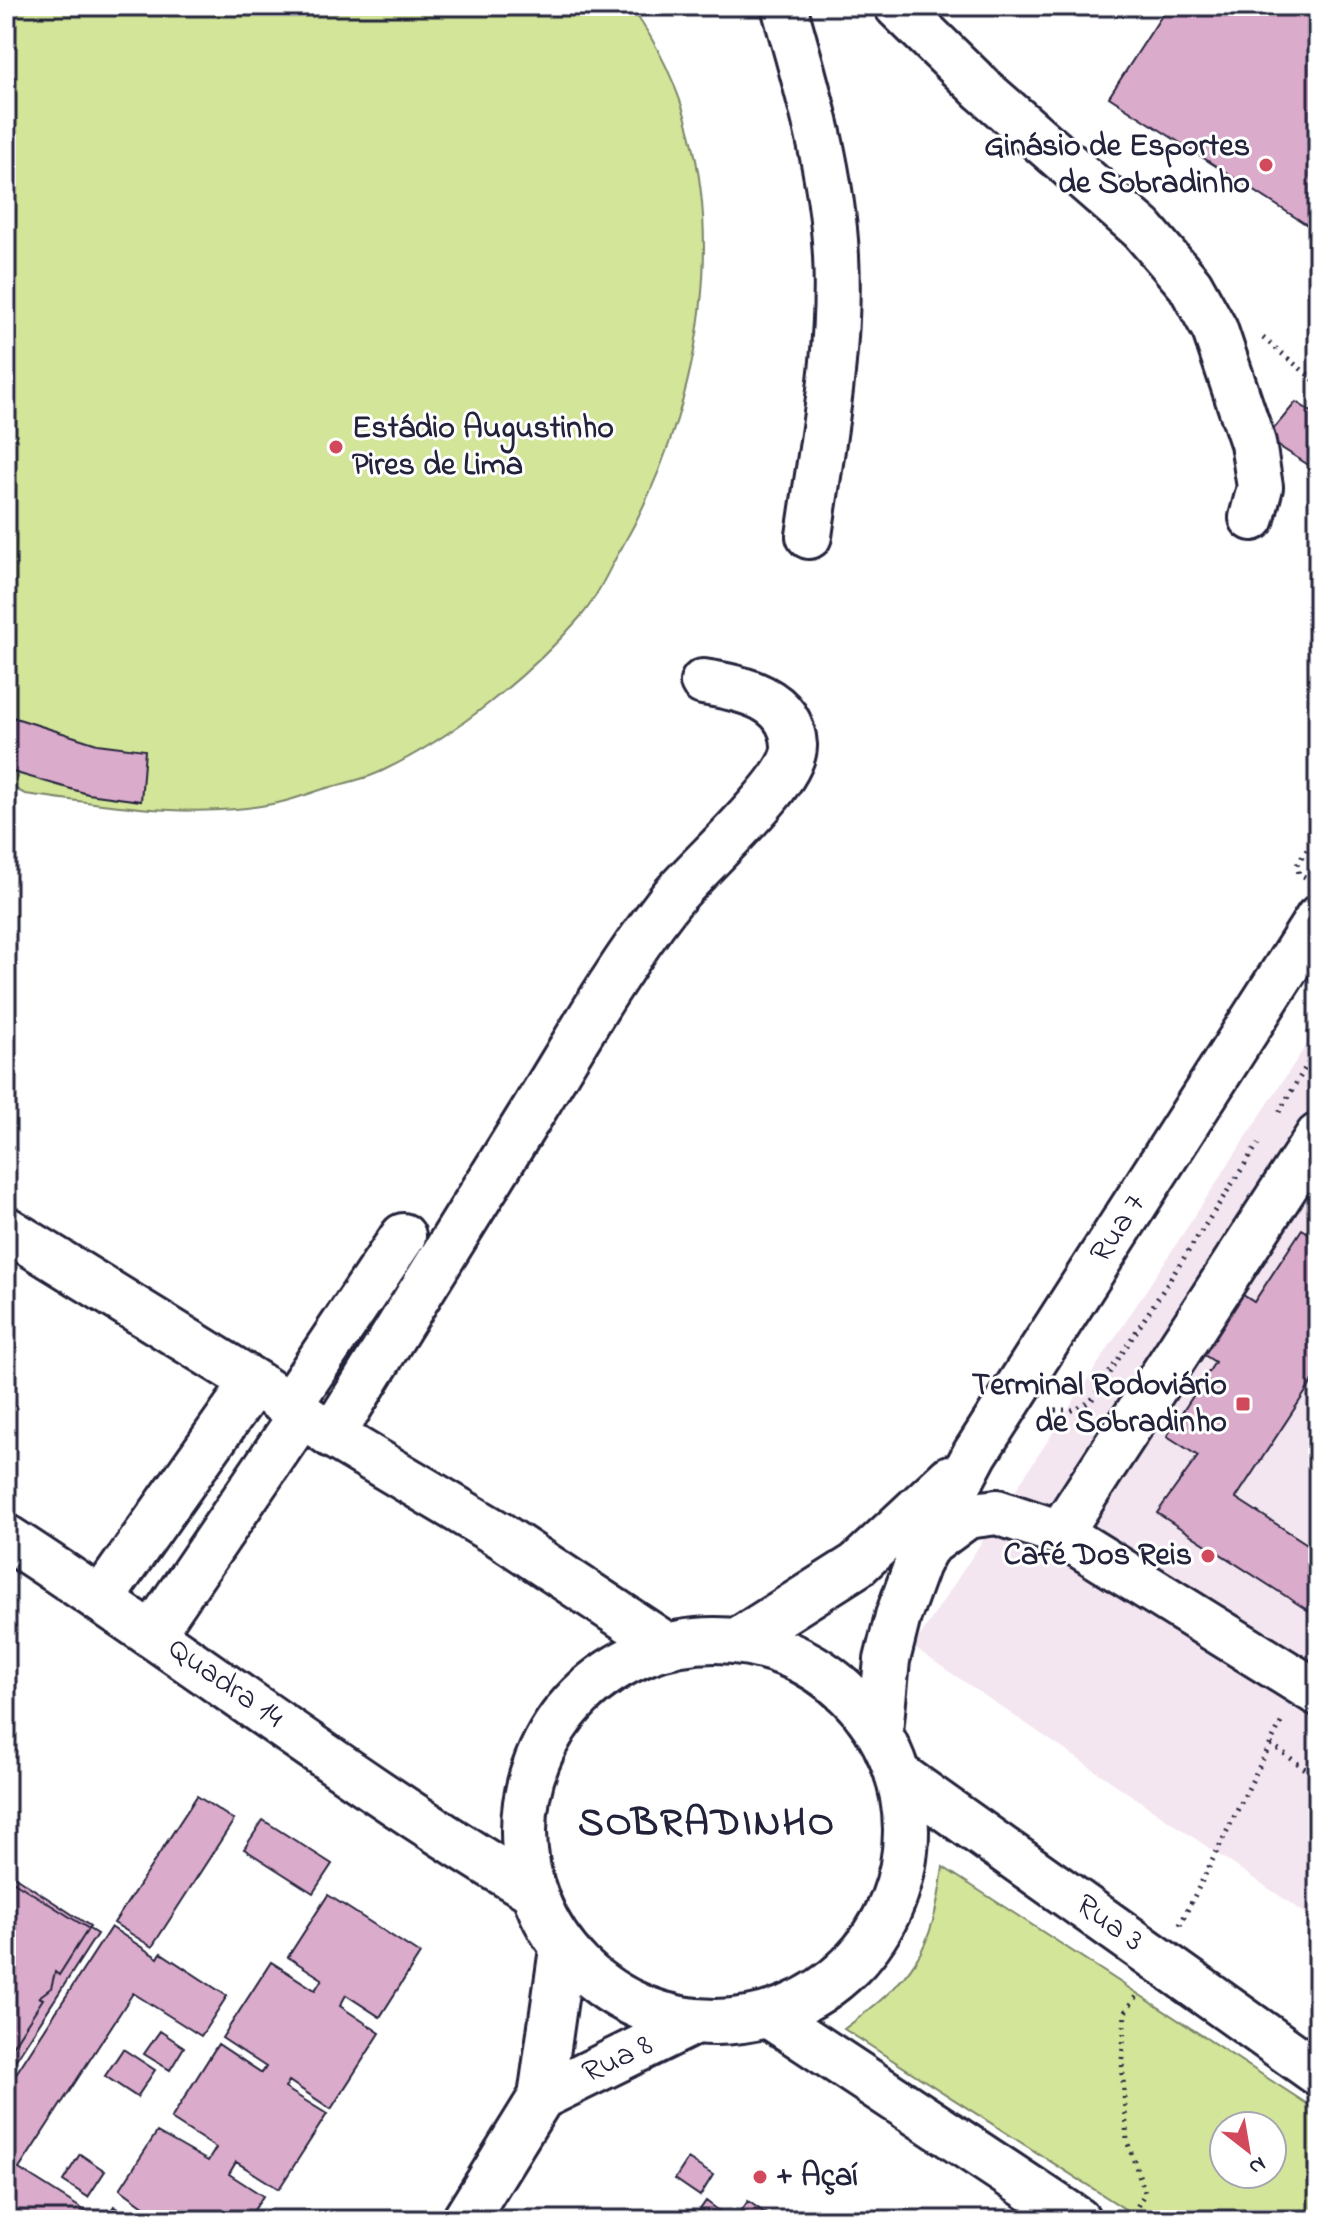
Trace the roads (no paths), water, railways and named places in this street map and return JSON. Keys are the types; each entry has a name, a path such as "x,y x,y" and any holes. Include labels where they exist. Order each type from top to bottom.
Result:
{"main road":[{"path":"784,6 817,121 836,256 832,379 809,536"},
{"path":"897,6 983,90 1142,229 1174,262 1190,285 1215,330 1253,443 1260,487 1252,518"},
{"path":"101,1599 294,1409 683,883 768,797 788,768 794,747 789,725 770,701 741,689 703,682"},
{"name":"Rua 7","path":"880,1732 887,1660 898,1616 929,1544 975,1454 1313,899"},
{"path":"1060,1533 1318,1136"},
{"path":"6,1229 500,1535 666,1645"},
{"path":"153,1633 403,1236"},
{"path":"739,1640 857,1565 975,1454"},
{"path":"929,1544 967,1516 997,1512 1060,1533 1309,1688"},
{"name":"Quadra 14","path":"6,1537 153,1633 440,1835 530,1889"},
{"path":"739,1640 795,1656 844,1687 880,1732 900,1776 906,1839 901,1876 883,1922 853,1963 824,1987 768,2015 694,2022 644,2010 598,1985 562,1949 530,1889 522,1827 533,1767 563,1712 609,1670 666,1645 739,1640"},
{"name":"Rua 3","path":"900,1776 1318,2073"},
{"name":"Rua 8","path":"465,2220 541,2097 562,1949"},
{"path":"768,2015 1078,2220"},
{"name":"Rua 8","path":"541,2097 694,2022"}],"place":[{"name":"Ginásio de Esportes de Sobradinho","path":"1266,165"},
{"name":"Estádio Augustinho Pires de Lima","path":"336,447"},
{"name":"Terminal Rodoviário de Sobradinho","path":"1243,1404"},
{"name":"Café Dos Reis","path":"1208,1556"},
{"name":"+ Açaí","path":"760,2177"}],"district":[{"name":"SOBRADINHO","path":"707,1824"}]}
